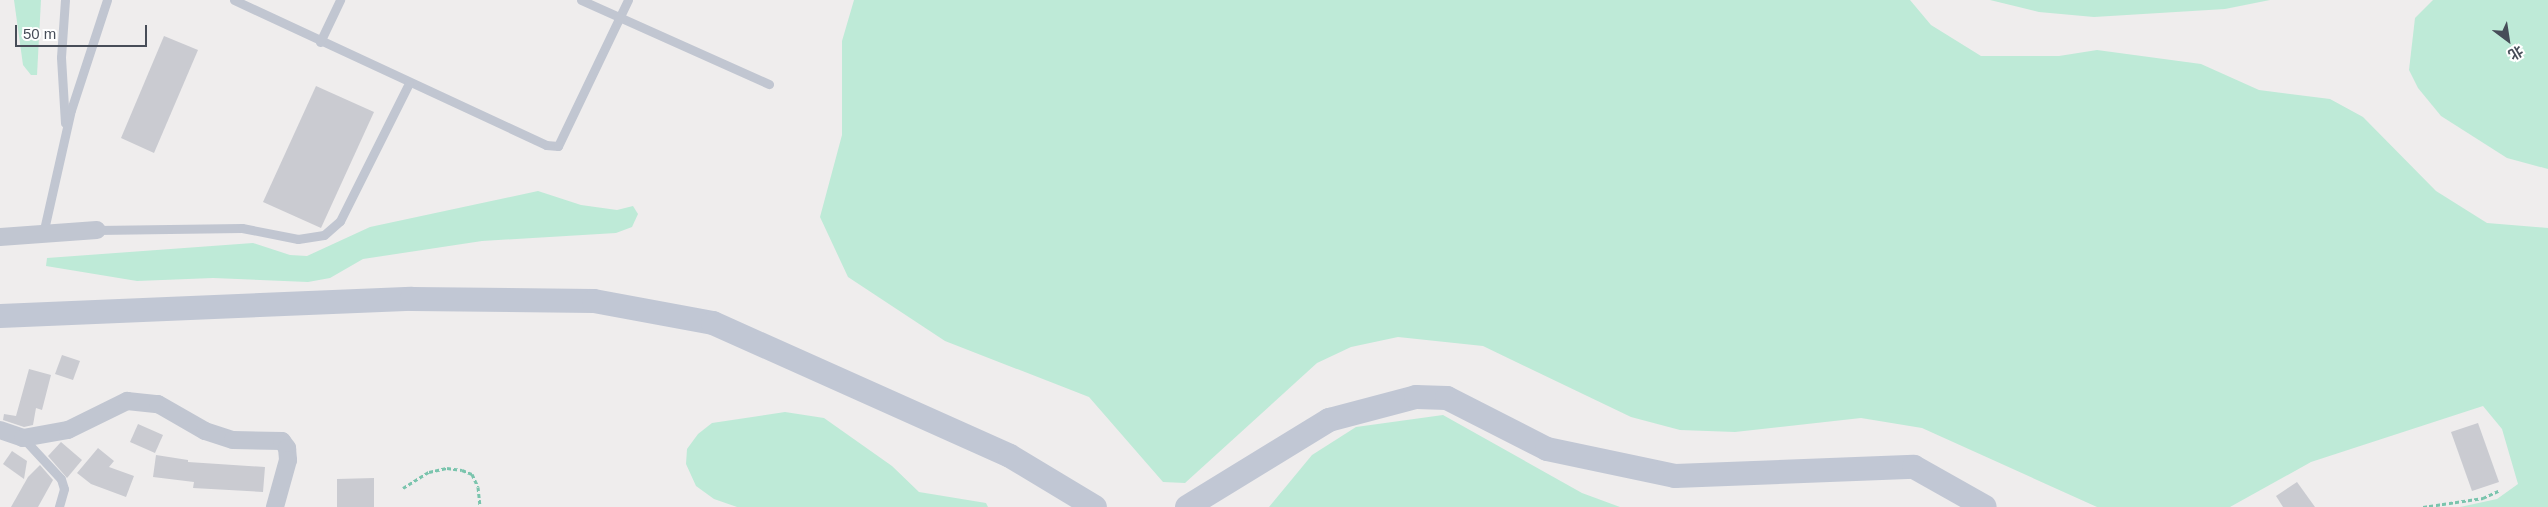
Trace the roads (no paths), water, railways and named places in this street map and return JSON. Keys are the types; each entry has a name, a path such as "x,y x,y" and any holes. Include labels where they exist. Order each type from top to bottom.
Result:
{"street":[{"path":"0,237 97,230"},
{"path":"0,316 412,300 594,301 712,322 1010,456 1095,507"},
{"path":"1187,507 1329,420 1416,397 1447,398 1547,449 1675,476 1914,466 1985,507"},
{"path":"0,430 23,438 68,430 127,401 158,404 205,431 233,440 282,441 287,448 288,460 275,507"}],"lane":[{"path":"65,0 61,57 66,135"},
{"path":"43,234 66,135 107,0"},
{"path":"234,0 320,42 546,145 558,146 628,0"},
{"path":"320,42 340,0"},
{"path":"581,0 769,84"},
{"path":"97,230 242,228 298,239 324,235 340,221 409,82"},
{"path":"23,438 61,479 64,489 59,507"}]}
